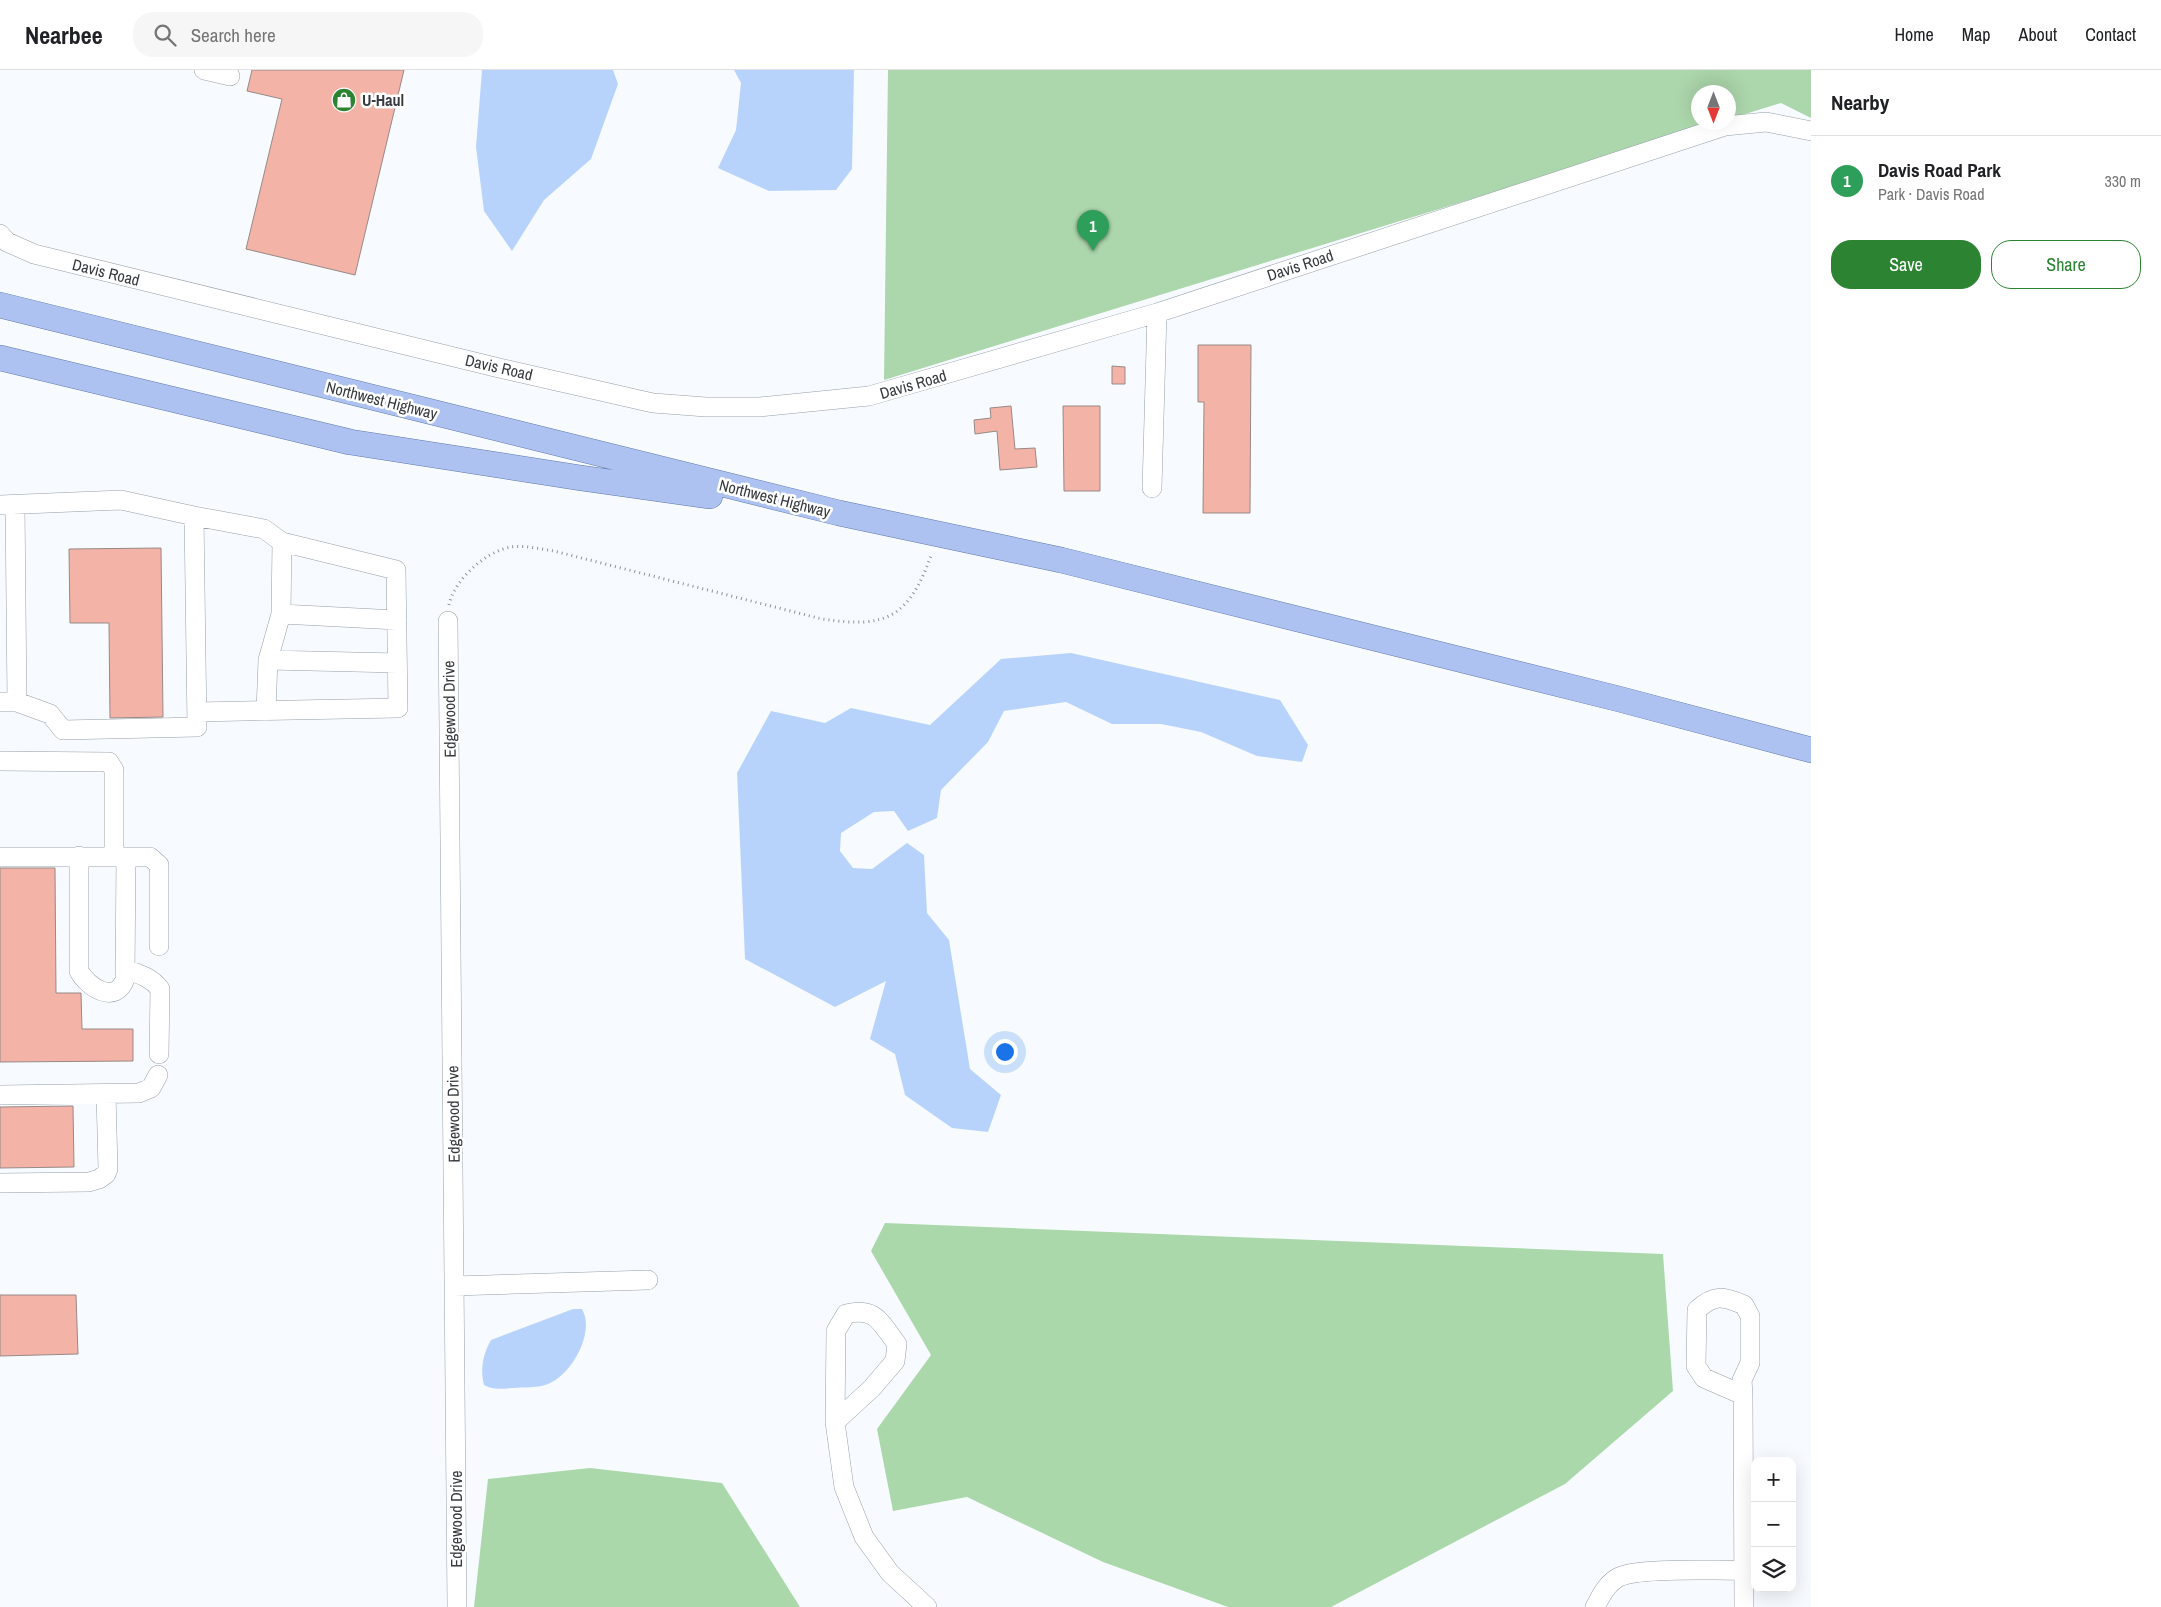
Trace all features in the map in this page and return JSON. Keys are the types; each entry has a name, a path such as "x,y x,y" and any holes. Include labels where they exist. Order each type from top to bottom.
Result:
{"main road":[{"name":"Northwest Highway","path":"0,305 838,513"},
{"name":"Northwest Highway","path":"0,358 350,442 580,478 838,513"},
{"path":"838,513 938,536 1061,560 1619,699 1811,750"}],"street":[{"path":"204,70 230,76"},
{"name":"Davis Road","path":"0,234 7,242 34,254 495,367 653,403 706,407 760,407 869,396 1156,313 1725,126 1766,122 1811,131"},
{"path":"1152,488 1156,313"},
{"path":"194,516 197,712 198,727 63,730 50,714 8,702 8,505 121,500 264,529 282,542 396,570 397,620 398,708 197,712"},
{"path":"266,711 268,660 281,614 282,542"},
{"path":"281,614 397,620"},
{"name":"Edgewood Drive","path":"448,621 457,1607"},
{"path":"268,660 397,663"},
{"path":"0,761 109,762 114,770 125,969 123,985 115,992 105,993 93,989 84,980 79,971 79,856"},
{"path":"0,857 150,856 159,865 159,946"},
{"path":"125,969 145,976 155,982 160,989 159,1054"},
{"path":"0,1095 139,1093 151,1088 158,1075"},
{"path":"0,1183 89,1182 99,1179 106,1174 108,1169 106,1094"},
{"path":"454,1286 648,1280"},
{"path":"1742,1395 1704,1378 1696,1366 1696,1310 1706,1301 1718,1296 1744,1305 1750,1316 1750,1363 1742,1380 1744,1607"},
{"path":"835,1422 872,1388 895,1361 897,1344 874,1315 861,1310 846,1314 836,1330 835,1422 844,1487 864,1537 890,1573 927,1607"},
{"path":"1595,1607 1604,1590 1619,1577 1641,1572 1744,1570"}],"path":[{"path":"448,621 449,603 465,575 487,556 511,547 554,551 822,619 849,623 867,623 886,618 901,608 924,575 938,536"}],"green space":[{"path":"888,70 1811,70 1811,118 1781,103 1736,117 1736,85 1691,85 1691,130 1695,130 884,380"},
{"path":"885,1223 1663,1254 1673,1391 1565,1484 1331,1607 1228,1607 1103,1562 967,1497 893,1511 877,1429 931,1355 871,1251"},
{"path":"590,1468 722,1483 800,1607 474,1607 488,1479"}],"water":[{"path":"482,70 613,70 618,84 591,159 544,200 512,251 484,211 476,147"},
{"path":"734,70 854,70 852,169 836,190 769,191 718,168 736,130 741,83"},
{"path":"1071,653 1280,700 1308,745 1302,762 1257,756 1201,732 1161,724 1112,724 1066,702 1004,711 988,742 941,790 937,818 908,831 894,811 874,812 841,833 840,851 853,868 872,869 907,843 924,855 927,913 949,940 970,1069 1001,1095 988,1132 952,1128 905,1095 895,1054 870,1039 886,981 835,1007 745,959 737,773 771,711 825,723 851,708 930,725 1001,659"},
{"path":"573,1309 582,1309 586,1330 578,1353 563,1374 554,1381 538,1387 499,1389 484,1385 483,1362 491,1340"}],"building":[{"path":"252,70 404,70 355,275 246,249 282,99 247,91"},
{"path":"1198,345 1251,345 1250,513 1203,513 1204,402 1198,402"},
{"path":"1112,366 1125,367 1125,384 1112,384"},
{"path":"1011,406 1015,449 1035,448 1037,467 1000,470 997,431 975,434 974,420 991,418 990,408"},
{"path":"1063,406 1100,406 1100,491 1064,491"},
{"path":"161,548 163,717 110,718 109,623 70,623 69,549"},
{"path":"0,868 55,868 56,993 81,993 82,1029 133,1029 133,1061 0,1062"},
{"path":"73,1106 74,1167 0,1168 0,1107"},
{"path":"0,1295 76,1295 78,1354 0,1356"}],"place":[{"name":"U-Haul","path":"344,100"},
{"name":"Davis Road Park","path":"1093,251"}]}
